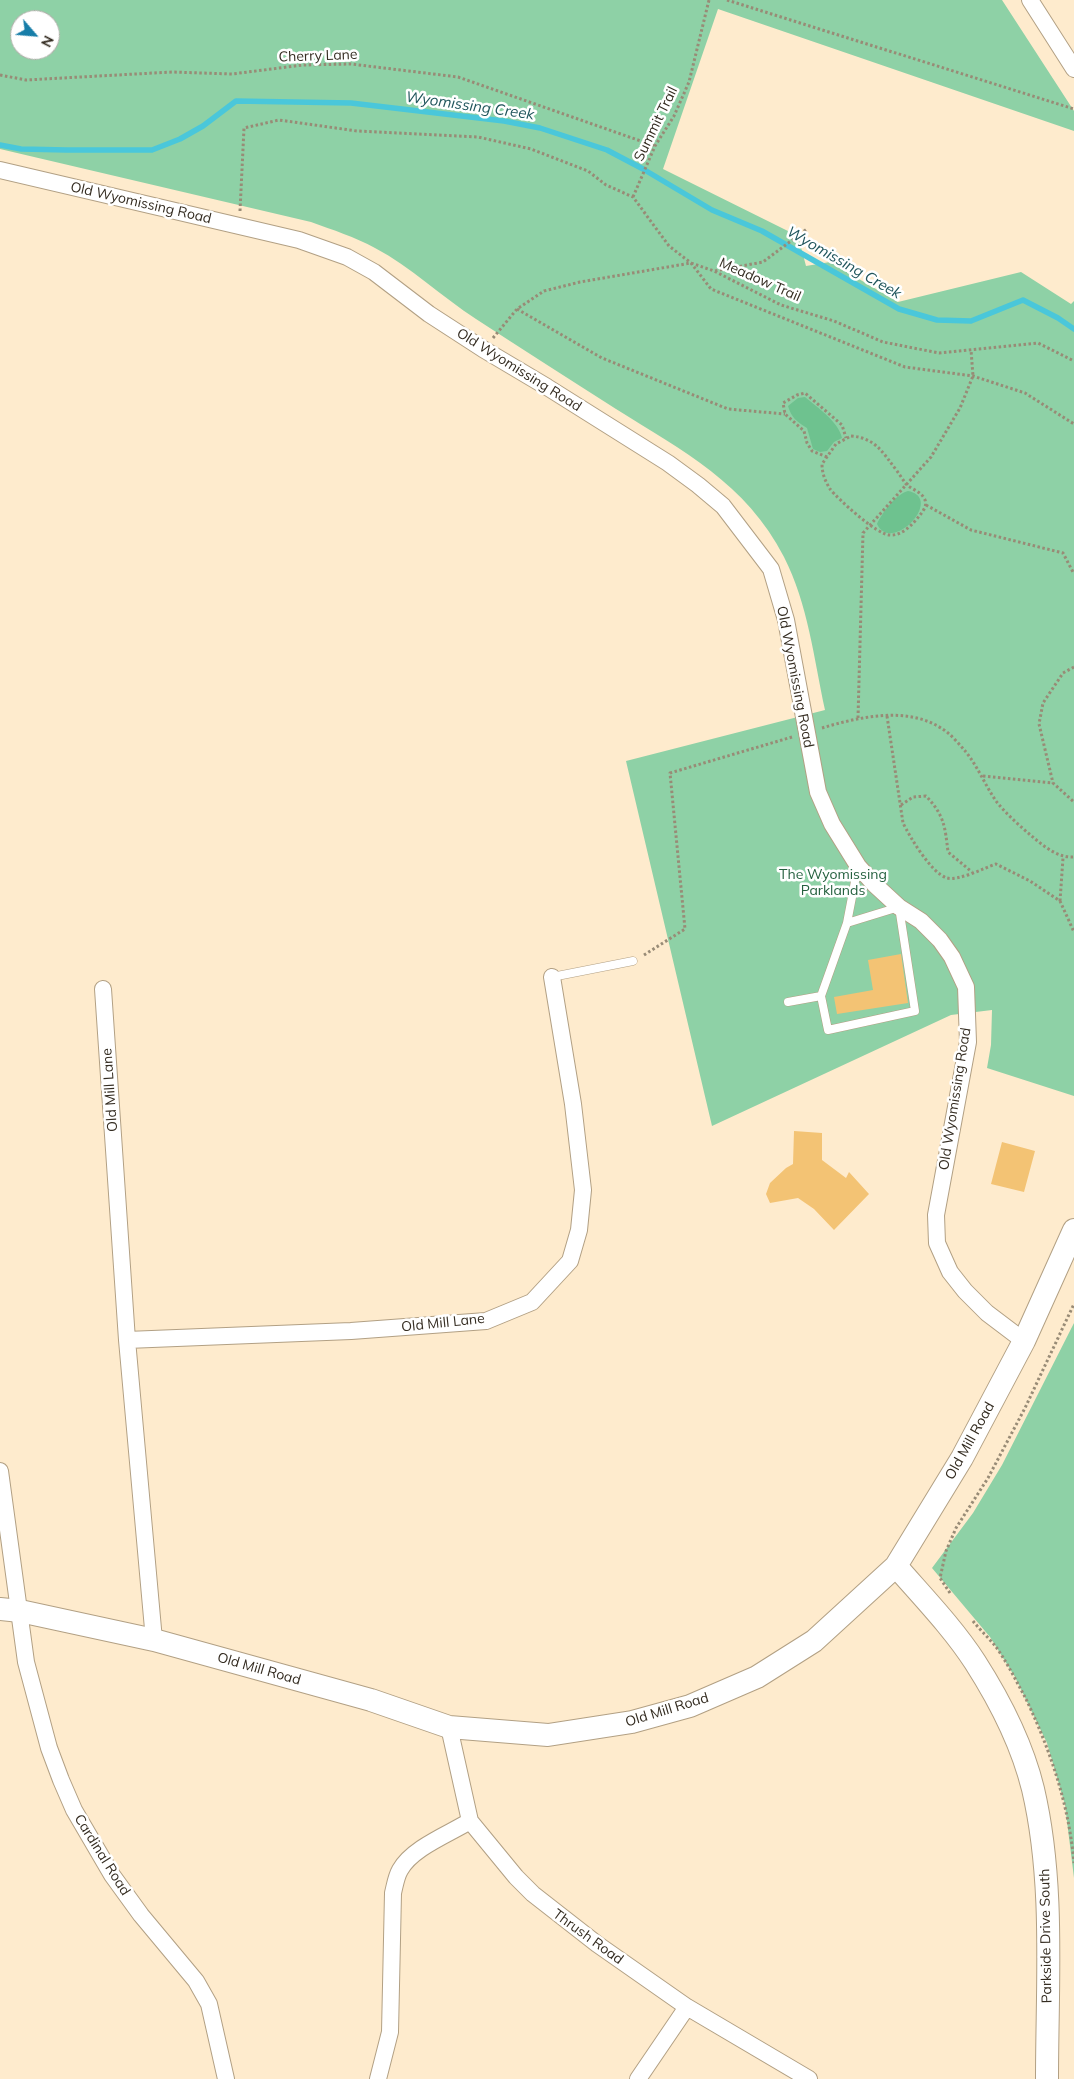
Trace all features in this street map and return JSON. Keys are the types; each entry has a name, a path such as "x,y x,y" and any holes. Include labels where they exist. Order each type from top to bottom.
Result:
{"street":[{"path":"1030,0 1074,69"},
{"name":"Old Wyomissing Road","path":"0,170 299,240 347,257 374,272 429,314 483,350 547,386 668,463 723,506 771,569 786,620 818,792 842,842 858,866 874,884 899,907 921,921 940,940 952,957 966,987 968,1042 936,1215 937,1243 950,1272 965,1291 987,1313 1024,1341"},
{"name":"Old Mill Lane","path":"127,1340 351,1331 486,1321 532,1302 570,1262 579,1230 583,1190 573,1104 552,977"},
{"name":"Old Mill Lane","path":"103,989 127,1340 154,1640"},
{"name":"Old Mill Road","path":"10,1610 154,1640 371,1700 449,1727 548,1735 632,1722 690,1706 757,1677 814,1641 896,1566 962,1458 1024,1341 1074,1230"},
{"name":"Cardinal Road","path":"0,1471 10,1610 49,1748 74,1810 112,1875 141,1915 196,1981 209,2004 226,2079"},
{"name":"Parkside Drive South","path":"896,1566 960,1641 975,1662 1017,1741 1033,1789 1043,1847 1047,1895 1047,2079"},
{"name":"Thrush Road","path":"449,1727 470,1821 516,1877 553,1911 687,2007 809,2079"},
{"path":"378,2079 390,2032 393,1893 395,1881 399,1871 414,1854 470,1821"},
{"path":"638,2079 687,2007"}],"lane":[{"path":"847,923 899,907 915,1011 828,1030 822,996 847,923 858,866"},
{"path":"552,977 633,961"},
{"path":"788,1002 822,996"}],"path":[{"name":"Summit Trail","path":"633,197 643,178 655,146 674,116 689,82 709,0"},
{"path":"727,0 1074,109"},
{"name":"Cherry Lane","path":"0,75 26,80 172,72 232,74 303,65 351,64 458,77 655,146"},
{"path":"240,226 244,128 279,120 357,130 478,138 532,149 588,171 606,185 633,197 669,246 691,263 711,289 905,367 973,376 1025,393 1074,424"},
{"path":"714,272 763,262 807,229"},
{"path":"483,350 517,309 544,291 580,282 691,263"},
{"name":"Meadow Trail","path":"691,263 714,272 781,305 834,321 883,342 939,353 1038,343 1074,361"},
{"path":"517,309 602,358 728,409 785,414 804,431 807,443 812,451 827,457"},
{"path":"858,718 862,533 931,457 960,408 973,376 971,350"},
{"path":"785,414 783,403 805,393 842,426 846,438"},
{"path":"851,436 860,436 875,443 907,485 925,498 926,505 915,522 899,534 887,535 839,499 830,488 822,470 822,464 836,444 851,436"},
{"path":"926,505 971,530 1063,553 1074,574"},
{"path":"1074,667 1063,673 1044,703 1039,724 1053,783 1074,802"},
{"path":"633,961 685,929 670,773 858,718 901,715 924,720 942,728 966,752 983,776 996,800 1012,819 1041,845 1064,858 1074,857"},
{"path":"887,716 903,823 910,839 931,866 947,878 959,877 996,864 1030,881 1060,901"},
{"path":"983,776 1053,783"},
{"path":"901,805 913,797 926,796 936,806 945,821 948,852 972,873"},
{"path":"1064,858 1060,901 1074,932"},
{"path":"955,1600 940,1578 946,1552 956,1528 988,1478 1025,1408 1074,1304"},
{"path":"967,1614 996,1648 1017,1682 1036,1722 1052,1761 1063,1799 1072,1837 1074,1863"}],"green space":[{"name":"The Wyomissing Parklands","path":"0,0 1002,0 1074,111 1074,131 718,9 663,169 798,236 806,266 830,262 898,302 1021,272 1071,304 1074,301 1074,1096 987,1068 991,1045 992,1010 951,1015 712,1126 626,761 825,710 805,613 792,575 769,531 732,489 711,471 665,439 476,319 401,264 367,244 311,222 0,149"},
{"path":"805,397 827,415 840,432 842,438 834,442 827,451 820,452 813,449 807,428 795,419 789,410 788,406 798,398"},
{"path":"908,491 918,496 921,503 918,513 912,522 903,529 893,533 884,532 877,524 879,520 894,500"},
{"path":"1074,1323 1074,1878 1065,1805 1047,1743 1015,1677 990,1637 932,1568 973,1513 1002,1465"}],"building":[{"path":"901,954 908,1003 837,1014 834,997 873,990 868,960"},
{"path":"794,1131 822,1133 822,1160 846,1178 849,1172 869,1194 834,1230 814,1209 798,1198 770,1203 766,1194 770,1183 793,1164"},
{"path":"1002,1142 1035,1151 1024,1192 991,1184"}],"waterway":[{"name":"Wyomissing Creek","path":"0,145 21,149 152,150 180,139 203,126 236,101 351,103 504,121 540,128 607,150 712,210 762,231 899,309 937,320 971,321 1023,300 1058,318 1074,329"}]}
